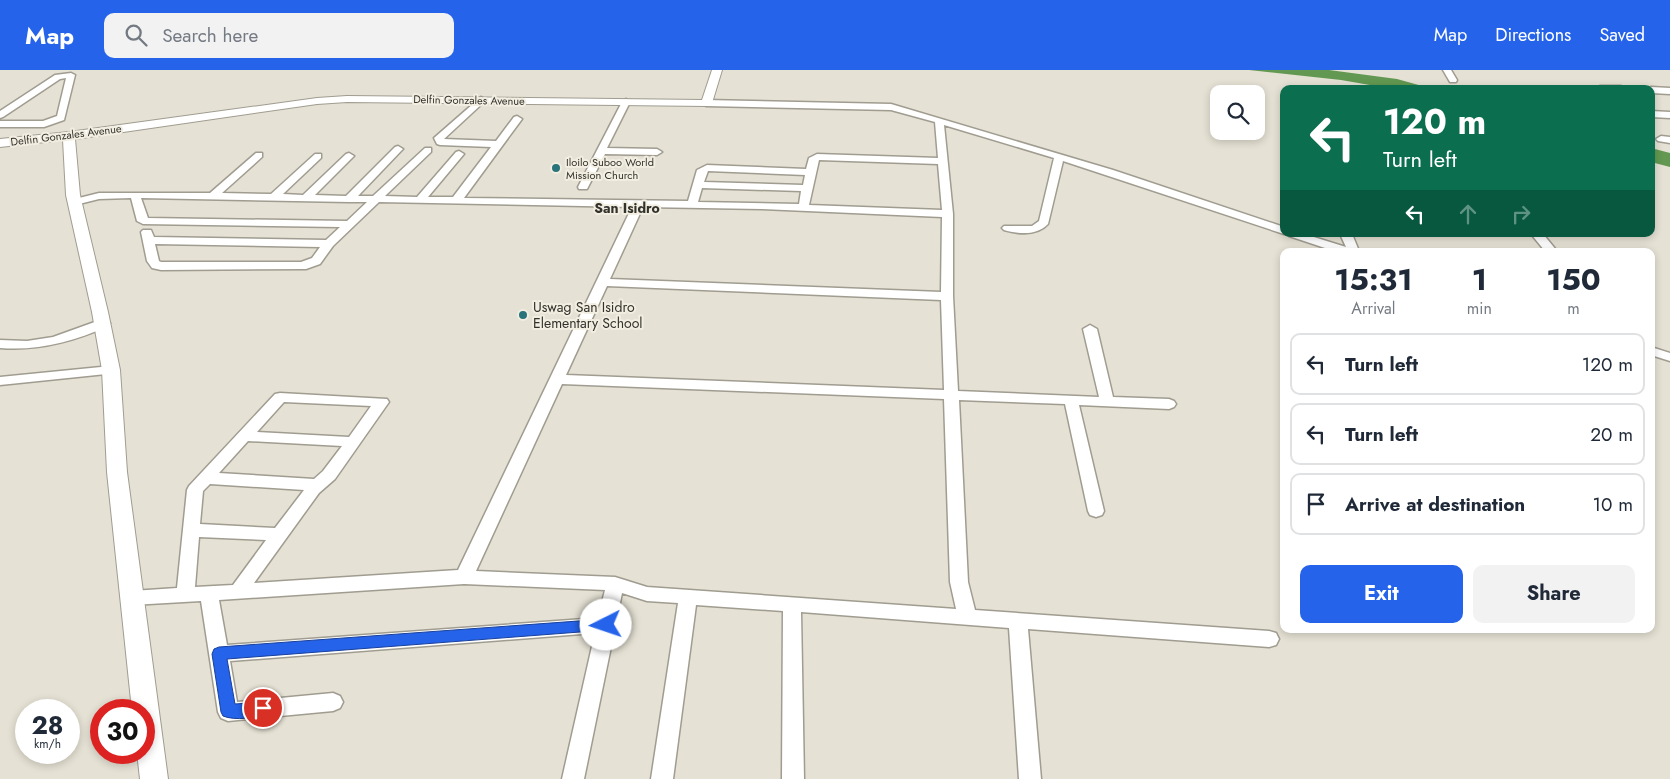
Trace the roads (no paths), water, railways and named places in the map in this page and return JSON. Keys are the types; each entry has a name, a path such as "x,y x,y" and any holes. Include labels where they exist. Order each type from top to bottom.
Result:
{"street":[{"path":"706,103 717,70"},
{"path":"1447,70 1453,80"},
{"path":"0,115 58,77 71,75 61,118 44,124 0,124"},
{"path":"1655,90 1670,91"},
{"name":"Delfin Gonzales Avenue","path":"0,143 69,136 317,101 376,98 891,107 1059,157 1280,230"},
{"path":"482,100 445,132 439,138 440,142 499,144"},
{"path":"583,187 626,102"},
{"path":"1655,114 1670,115"},
{"path":"455,202 517,119"},
{"path":"939,120 948,214 947,296 959,582 968,617"},
{"path":"69,136 68,154 75,202 103,323 111,370 116,469 154,779"},
{"path":"349,199 398,149"},
{"path":"136,195 142,221 150,240 153,261 156,265 302,266 316,261 329,244 428,150"},
{"path":"600,151 657,152"},
{"path":"420,200 459,154"},
{"path":"213,196 259,155"},
{"path":"274,197 318,156"},
{"path":"306,198 349,156"},
{"path":"803,209 813,160 817,157 944,161"},
{"path":"1008,228 1034,230 1044,222 1059,157"},
{"path":"692,205 702,170 707,168 811,172"},
{"path":"698,185 808,188"},
{"path":"75,202 99,196 213,196 692,205 948,214"},
{"path":"464,577 639,204"},
{"path":"142,221 350,224"},
{"path":"1302,237 1336,248"},
{"path":"1539,237 1549,248"},
{"path":"150,240 329,244"},
{"path":"604,282 947,296"},
{"path":"0,344 26,344 76,336 103,323"},
{"path":"1090,329 1107,402"},
{"path":"1655,352 1670,358"},
{"path":"0,381 111,370"},
{"path":"556,379 1169,404"},
{"path":"185,594 195,490 280,397 382,402 329,475 316,485 238,591"},
{"path":"1071,400 1096,511"},
{"path":"244,436 353,442"},
{"path":"206,478 316,485"},
{"path":"192,530 280,534"},
{"path":"132,598 464,577 615,584 647,594 1269,639"},
{"path":"573,779 615,584"},
{"path":"209,592 228,712 333,702"},
{"path":"662,779 688,597"},
{"path":"792,604 793,779"},
{"path":"1018,621 1030,779"},
{"path":"219,654 606,625"}],"place":[{"name":"Iloilo Suboo World Mission Church","path":"556,168"},
{"name":"Uswag San Isidro Elementary School","path":"523,315"}],"district":[{"name":"San Isidro","path":"627,208"}]}
